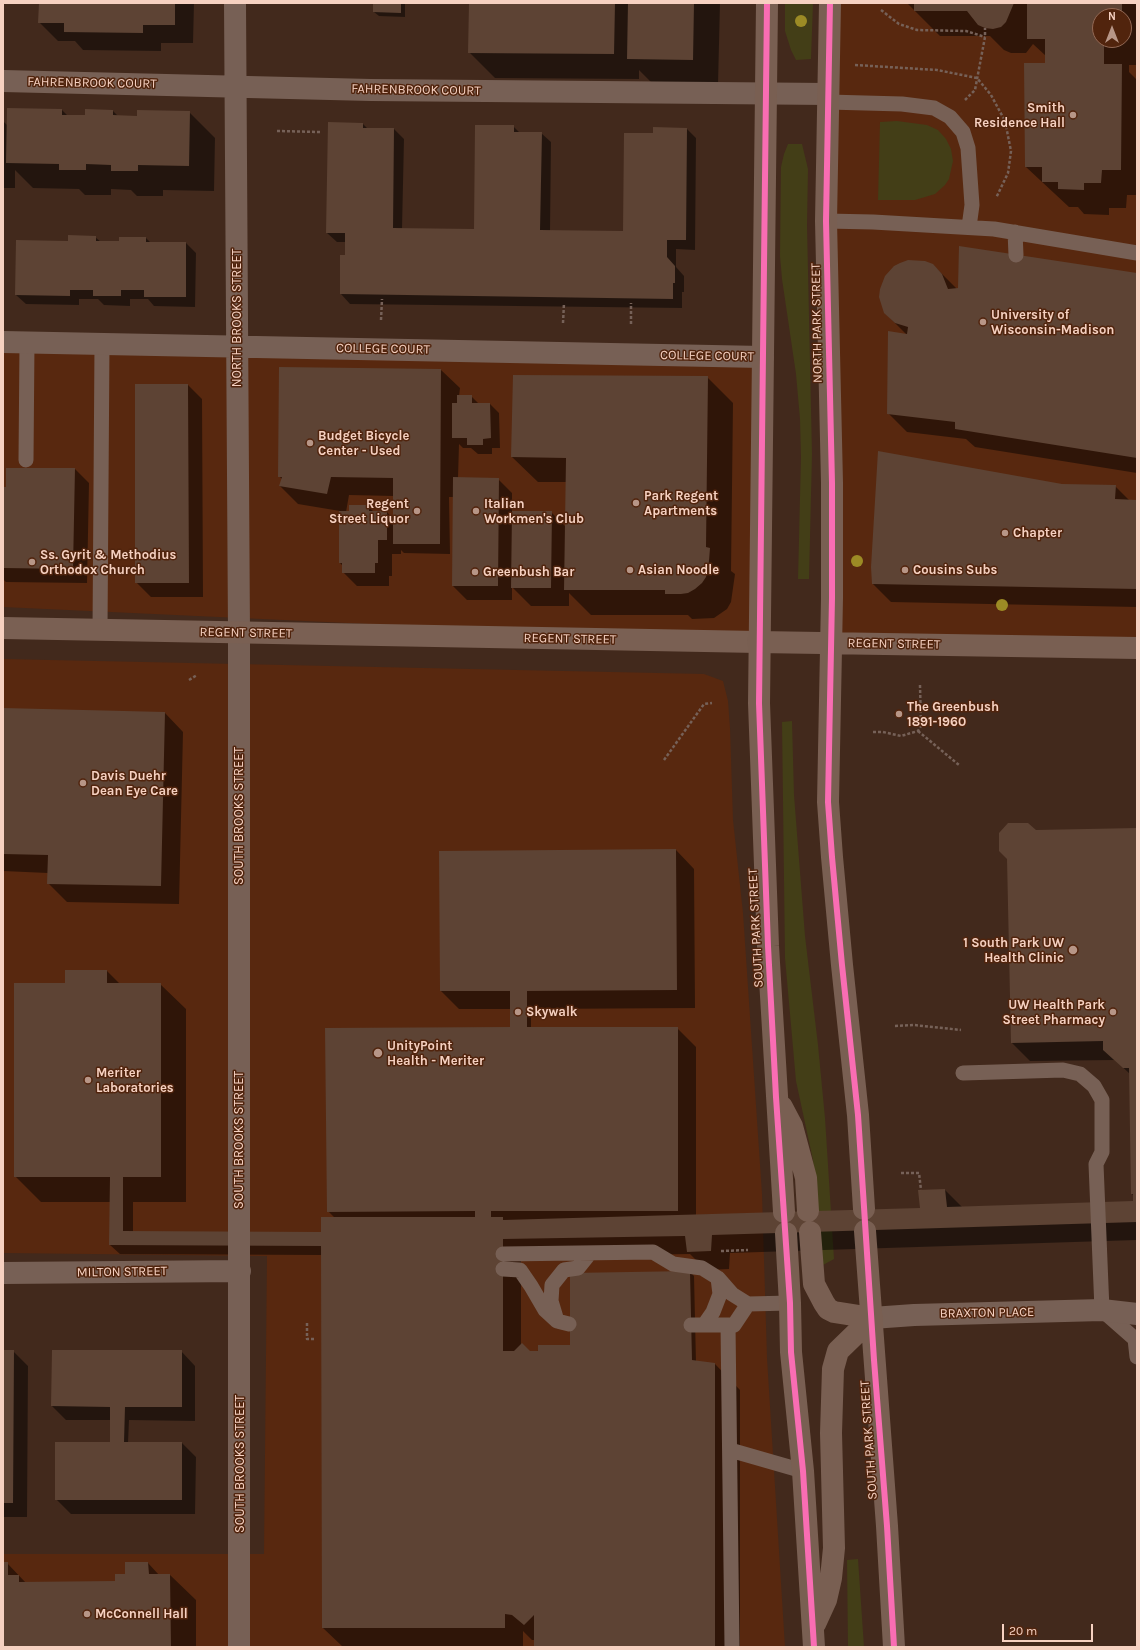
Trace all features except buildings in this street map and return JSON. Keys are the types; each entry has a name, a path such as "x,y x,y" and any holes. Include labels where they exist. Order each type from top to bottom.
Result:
{"main road":[{"path":"758,642 767,3"},
{"name":"NORTH PARK STREET","path":"830,3 826,221 832,483 831,643"},
{"name":"REGENT STREET","path":"3,628 1137,648"},
{"name":"SOUTH PARK STREET","path":"758,642 768,946 776,1097 790,1303 791,1352 803,1471 814,1638"},
{"name":"SOUTH PARK STREET","path":"831,643 828,802 842,965 858,1114 894,1647"},
{"path":"776,1097 792,1126 806,1178 814,1284 828,1309 834,1312 872,1318"},
{"path":"814,1638 831,1578 834,1548 831,1433 833,1369 838,1351 872,1318"}],"street":[{"name":"NORTH BROOKS STREET","path":"235,3 237,86 239,633"},
{"name":"FAHRENBROOK COURT","path":"3,81 371,90 766,92 828,98"},
{"name":"COLLEGE COURT","path":"3,342 238,348 763,357"},
{"name":"SOUTH BROOKS STREET","path":"239,633 239,1647"},
{"name":"MILTON STREET","path":"3,1273 240,1271"},
{"name":"BRAXTON PLACE","path":"1102,1310 1137,1303"},
{"name":"BRAXTON PLACE","path":"872,1318 914,1315 1102,1310 1137,1314"}],"lane":[{"path":"828,98 896,103 934,108 950,117 963,132 968,148 972,205 970,227"},
{"path":"826,221 970,227 1015,232 1137,253"},
{"path":"1015,232 1016,255"},
{"path":"26,460 27,343"},
{"path":"100,630 102,344"},
{"path":"963,1073 1063,1070 1080,1074 1094,1086 1102,1100 1102,1152 1096,1164 1102,1310 1135,1339 1137,1357"},
{"path":"503,1254 653,1252 673,1264 702,1268 718,1278 732,1294 748,1304 790,1303"},
{"path":"503,1269 520,1270 532,1286 545,1310 563,1323 552,1301 552,1285 564,1270 578,1268 590,1253"},
{"path":"718,1278 720,1294 712,1312 698,1325 734,1325 748,1304"},
{"path":"728,1325 732,1647"},
{"path":"730,1450 803,1471"}],"path":[{"path":"881,10 899,24 916,30 966,31 985,37"},
{"path":"950,117 975,90 985,37 985,28"},
{"path":"277,131 320,132"},
{"path":"381,320 382,298"},
{"path":"563,323 564,302"},
{"path":"631,303 631,324"},
{"path":"189,680 197,675"},
{"path":"873,732 883,732 901,736 918,731 921,726 920,685"},
{"path":"664,760 704,704 712,704"},
{"path":"918,731 959,765"},
{"path":"895,1026 914,1025 961,1030"},
{"path":"901,1173 919,1173 921,1190"},
{"path":"719,1251 748,1250"},
{"path":"308,1323 308,1339 315,1339"}],"shaded area":[{"path":"785,3 813,3 811,59 796,60 791,50 785,31"},
{"name":"University of Wisconsin-Madison","path":"830,3 1137,3 1137,648 831,643"},
{"path":"897,121 927,125 938,130 946,139 951,149 953,161 949,179 935,194 915,200 878,200 880,122"},
{"path":"788,144 802,144 808,169 807,225 812,454 809,579 798,579 801,457 800,419 796,374 780,256 781,167"},
{"path":"3,351 763,357 758,642 3,607"},
{"name":"UnityPoint Health - Meriter","path":"3,659 704,674 723,681 728,701 733,820 743,913 762,1194 767,1358 785,1647 3,1647 3,1554 264,1554 267,1256 3,1253"},
{"path":"792,721 794,795 805,936 825,1118 834,1259 823,1265 813,1160 796,1081 785,958 782,722"},
{"path":"858,1559 864,1647 848,1647 847,1560"}],"cycle path":[{"path":"767,3 759,703 768,946 776,1097 790,1303 791,1352 803,1471 814,1647"},
{"path":"830,3 826,221 832,483 832,598 828,802 842,965 858,1115 894,1647"}],"place":[{"name":"Smith Residence Hall","path":"1073,115"},
{"name":"University of Wisconsin-Madison","path":"983,322"},
{"name":"Budget Bicycle Center - Used","path":"310,443"},
{"name":"Park Regent Apartments","path":"636,503"},
{"name":"Regent Street Liquor","path":"417,511"},
{"name":"Italian Workmen's Club","path":"476,511"},
{"name":"Chapter","path":"1005,533"},
{"name":"Ss. Gyrit & Methodius Orthodox Church","path":"32,562"},
{"name":"Asian Noodle","path":"630,570"},
{"name":"Cousins Subs","path":"905,570"},
{"name":"Greenbush Bar","path":"475,572"},
{"name":"The Greenbush 1891-1960","path":"899,714"},
{"name":"Davis Duehr Dean Eye Care","path":"83,783"},
{"name":"1 South Park UW Health Clinic","path":"1073,950"},
{"name":"Skywalk","path":"518,1012"},
{"name":"UW Health Park Street Pharmacy","path":"1113,1012"},
{"name":"UnityPoint Health - Meriter","path":"378,1053"},
{"name":"Meriter Laboratories","path":"88,1080"},
{"name":"McConnell Hall","path":"87,1614"}]}
